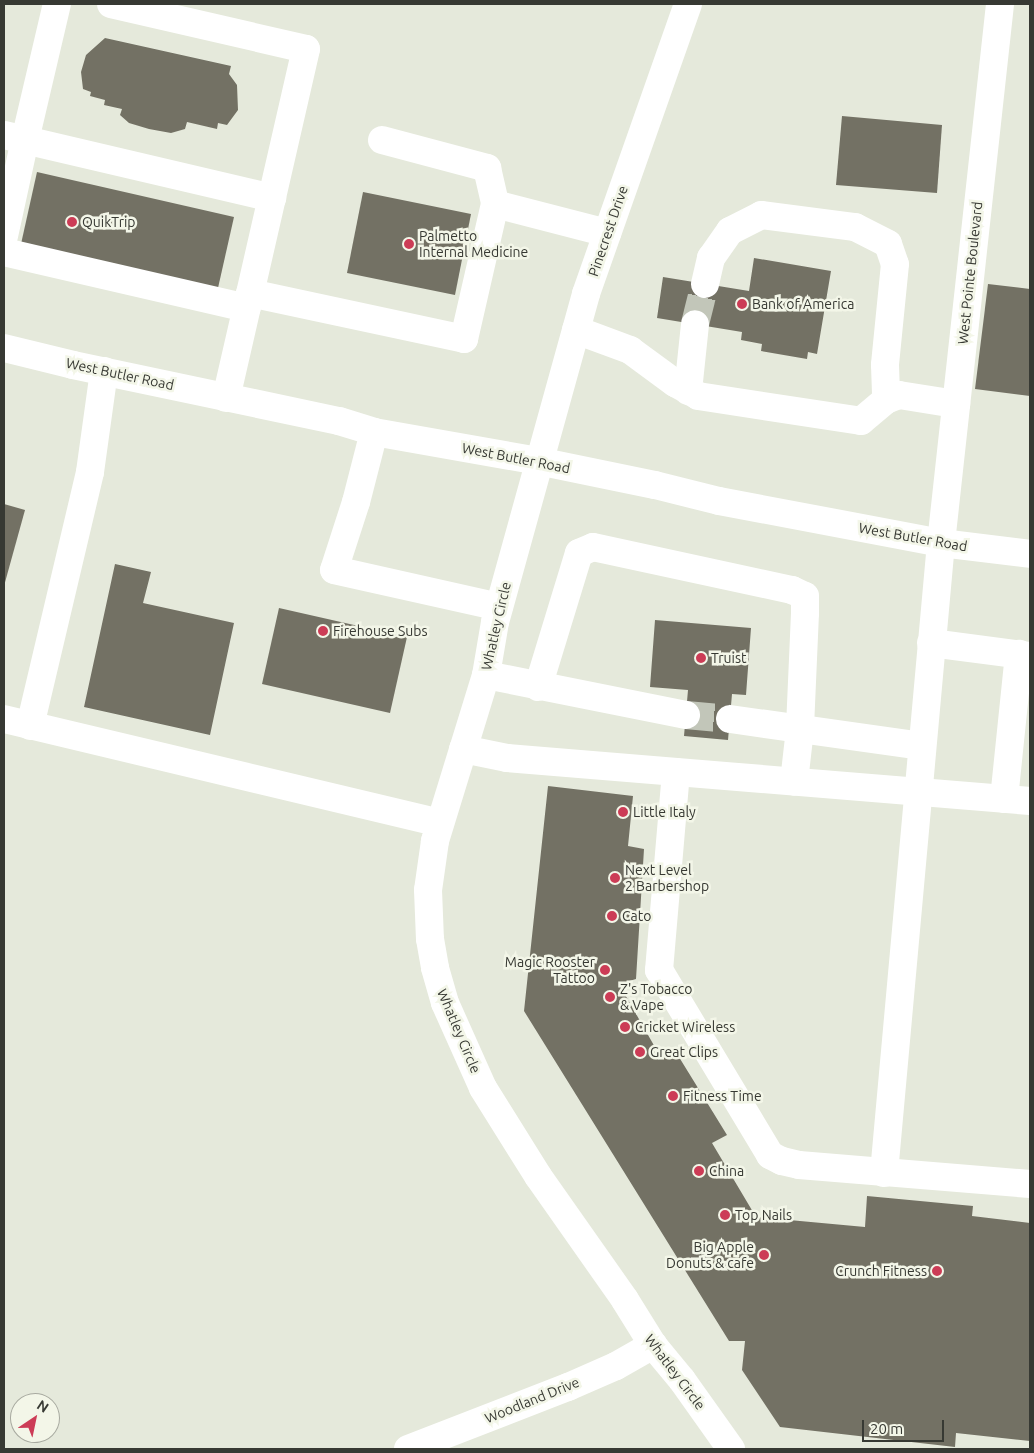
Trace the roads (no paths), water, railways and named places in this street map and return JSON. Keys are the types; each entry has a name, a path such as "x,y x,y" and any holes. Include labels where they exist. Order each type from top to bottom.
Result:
{"street":[{"path":"4,236 15,138 57,4"},
{"path":"111,4 306,49 226,398"},
{"name":"Pinecrest Drive","path":"538,461 576,330 688,4"},
{"name":"West Pointe Boulevard","path":"884,1173 931,643 1000,4"},
{"path":"15,138 272,198"},
{"path":"4,252 249,300 464,339 495,204 487,168 382,140"},
{"path":"495,204 608,233"},
{"path":"705,284 711,258 730,231 761,216 855,227 888,244 895,264 885,365 886,400"},
{"path":"688,391 695,324"},
{"path":"576,330 630,350 698,396 861,421 886,400 900,395 956,404"},
{"name":"West Butler Road","path":"4,348 226,398 339,421 374,432 538,461 655,485 719,502 941,543 1030,554"},
{"path":"30,726 90,472 104,371"},
{"path":"374,432 356,502 334,570 499,607"},
{"name":"Whatley Circle","path":"538,461 499,607 486,675 440,823 430,865 428,900 430,939 435,968 445,1003 483,1088 538,1176 626,1300 653,1345 682,1380 731,1449"},
{"path":"538,686 579,553 593,547 792,590 805,596 800,729 794,782"},
{"path":"463,749 507,758 1017,800 1025,655 931,643"},
{"path":"486,675 686,715"},
{"path":"4,719 440,823"},
{"path":"730,719 921,746"},
{"path":"676,772 660,970 770,1154 782,1161 799,1166 1030,1184"},
{"name":"Woodland Drive","path":"408,1449 568,1387 616,1366 653,1345"}],"tunnel":[{"path":"695,324 705,284"},
{"path":"686,715 730,719"}],"place":[{"name":"QuikTrip","path":"72,222"},
{"name":"Palmetto Internal Medicine","path":"409,244"},
{"name":"Bank of America","path":"742,304"},
{"name":"Firehouse Subs","path":"323,631"},
{"name":"Truist","path":"701,658"},
{"name":"Little Italy","path":"623,812"},
{"name":"Next Level 2 Barbershop","path":"615,878"},
{"name":"Cato","path":"612,916"},
{"name":"Magic Rooster Tattoo","path":"605,970"},
{"name":"Z's Tobacco & Vape","path":"610,997"},
{"name":"Cricket Wireless","path":"625,1027"},
{"name":"Great Clips","path":"640,1052"},
{"name":"Fitness Time","path":"673,1096"},
{"name":"China","path":"699,1171"},
{"name":"Top Nails","path":"725,1215"},
{"name":"Big Apple Donuts & cafe","path":"764,1255"},
{"name":"Crunch Fitness","path":"937,1271"}]}
